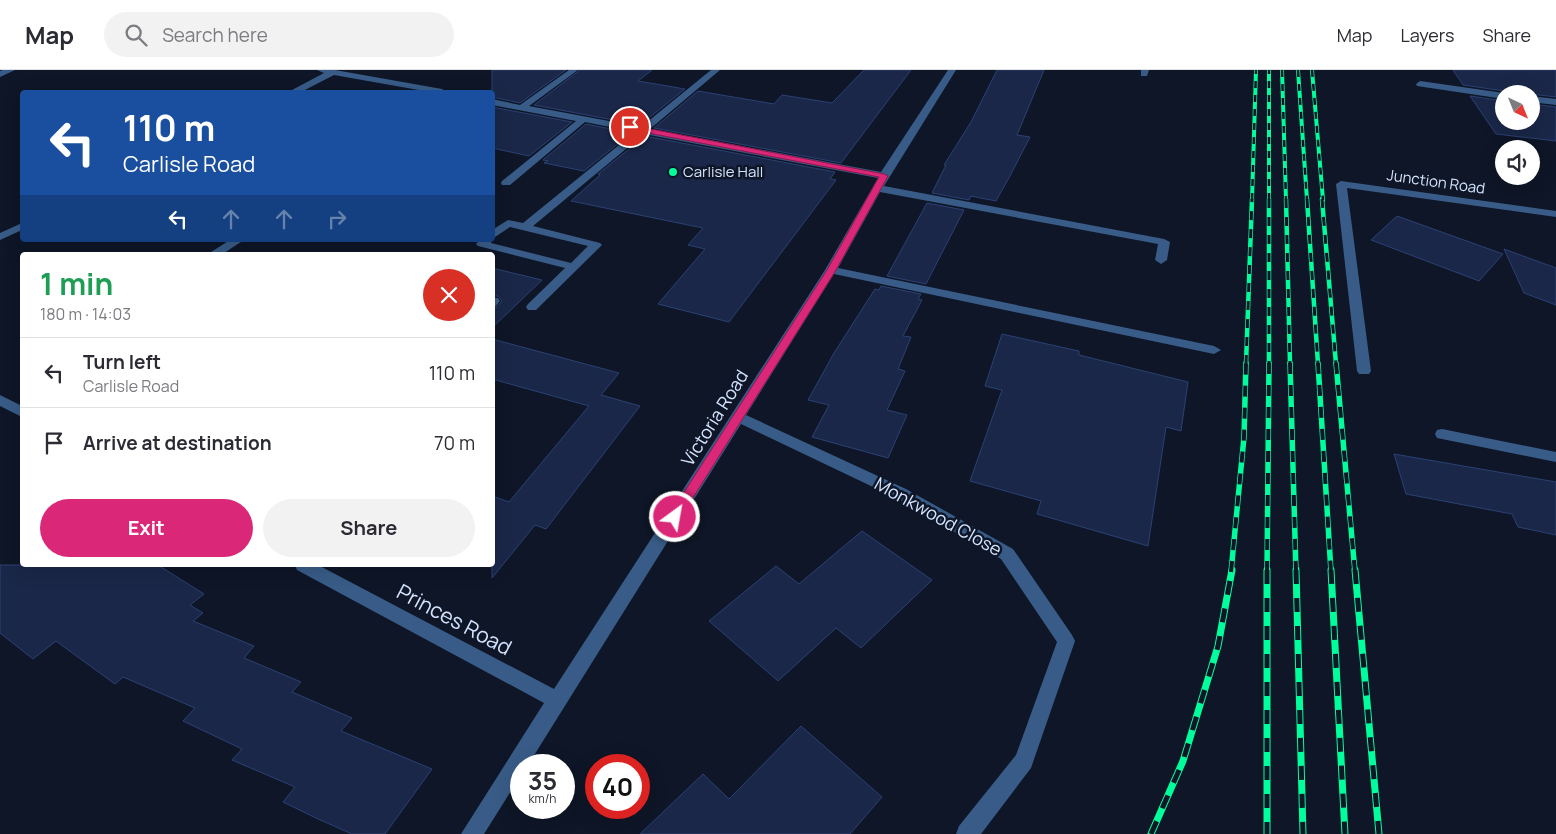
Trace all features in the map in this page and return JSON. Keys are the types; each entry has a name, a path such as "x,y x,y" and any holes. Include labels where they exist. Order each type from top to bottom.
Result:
{"street":[{"path":"0,74 11,70"},
{"path":"321,70 431,90"},
{"path":"522,107 574,70"},
{"path":"525,227 716,70"},
{"name":"Victoria Road","path":"472,834 831,270 881,182 952,70"},
{"path":"299,90 333,72"},
{"path":"1420,84 1495,95"},
{"path":"1540,100 1556,102"},
{"path":"495,102 645,130 1164,242 1161,260"},
{"path":"506,182 584,119"},
{"name":"Junction Road","path":"1364,371 1341,184 1556,214"},
{"path":"495,234 508,223 596,245 532,307"},
{"path":"0,237 20,227"},
{"path":"218,252 235,242"},
{"path":"484,242 482,244 573,267"},
{"path":"831,270 1214,350"},
{"path":"0,400 20,411"},
{"name":"Monkwood Close","path":"738,417 900,493 1007,554 1066,642 1024,761 967,834"},
{"path":"1442,434 1556,457"},
{"name":"Princes Road","path":"307,567 558,701"}],"building":[{"path":"492,70 566,70 520,103 495,98 495,90 492,90"},
{"path":"580,70 652,70 638,81 685,89 640,125 534,105"},
{"path":"864,70 911,70 841,163 654,128 698,91 774,104 782,95 832,103"},
{"path":"997,70 1044,70 1017,135 1030,137 1011,174 996,201 971,196 969,200 932,193 946,165 944,165 971,122"},
{"path":"1453,70 1556,70 1556,97 1540,95 1540,85 1495,85 1495,90 1463,85"},
{"path":"1470,96 1495,100 1495,130 1540,130 1540,105 1556,107 1556,141 1496,134"},
{"path":"495,108 572,122 529,156 495,149"},
{"path":"586,124 631,133 584,171 544,163 548,161 543,160"},
{"path":"645,136 835,172 830,179 836,180 729,322 658,304 705,249 688,245 703,228 571,201 600,175 598,174"},
{"path":"927,203 964,210 926,284 887,276"},
{"path":"1397,216 1503,254 1479,281 1371,240"},
{"path":"1504,249 1556,268 1556,305 1524,293"},
{"path":"495,269 542,280 495,325 495,308 502,301 498,296 495,296"},
{"path":"881,286 921,294 918,299 922,300 903,336 911,337 898,369 905,371 887,410 907,415 888,458 812,437 829,405 808,400 834,353 875,289 879,290"},
{"path":"1002,334 1079,351 1079,355 1188,382 1181,431 1166,427 1148,546 1037,514 1041,501 970,481 1002,390 985,386"},
{"path":"495,340 619,373 601,395 640,406 546,529 535,525 492,578 492,567 495,567 495,497 509,502 589,406 495,380"},
{"path":"1394,454 1556,482 1556,535 1518,527 1512,514 1406,494"},
{"path":"862,531 932,580 861,648 836,628 778,681 709,621 776,566 799,584"},
{"path":"0,565 20,565 20,567 161,567 204,594 190,605 203,613 193,621 254,646 244,658 301,682 292,692 352,718 341,731 432,769 385,834 352,834 283,802 295,787 232,760 242,749 183,721 195,708 123,677 115,684 56,641 33,659 0,633"},
{"path":"801,726 882,797 850,834 640,834 703,774 729,799"}],"railway":[{"path":"1252,200 1256,70"},
{"path":"1269,70 1269,363"},
{"path":"1282,70 1286,200"},
{"path":"1298,70 1307,200"},
{"path":"1312,70 1323,200"},
{"path":"1246,364 1252,199"},
{"path":"1286,199 1290,364"},
{"path":"1307,199 1318,364"},
{"path":"1322,199 1336,364"},
{"path":"1231,572 1244,437 1246,363"},
{"path":"1267,572 1269,363"},
{"path":"1290,363 1296,572"},
{"path":"1318,363 1331,572"},
{"path":"1336,363 1355,572"},
{"path":"1151,834 1183,761 1218,646 1232,570"},
{"path":"1296,570 1303,834"},
{"path":"1331,570 1345,834"},
{"path":"1355,570 1379,834"},
{"path":"1267,572 1267,834"}],"place":[{"name":"Carlisle Hall","path":"673,172"}],"route":[{"path":"630,127 884,176 831,270 675,517"}]}
